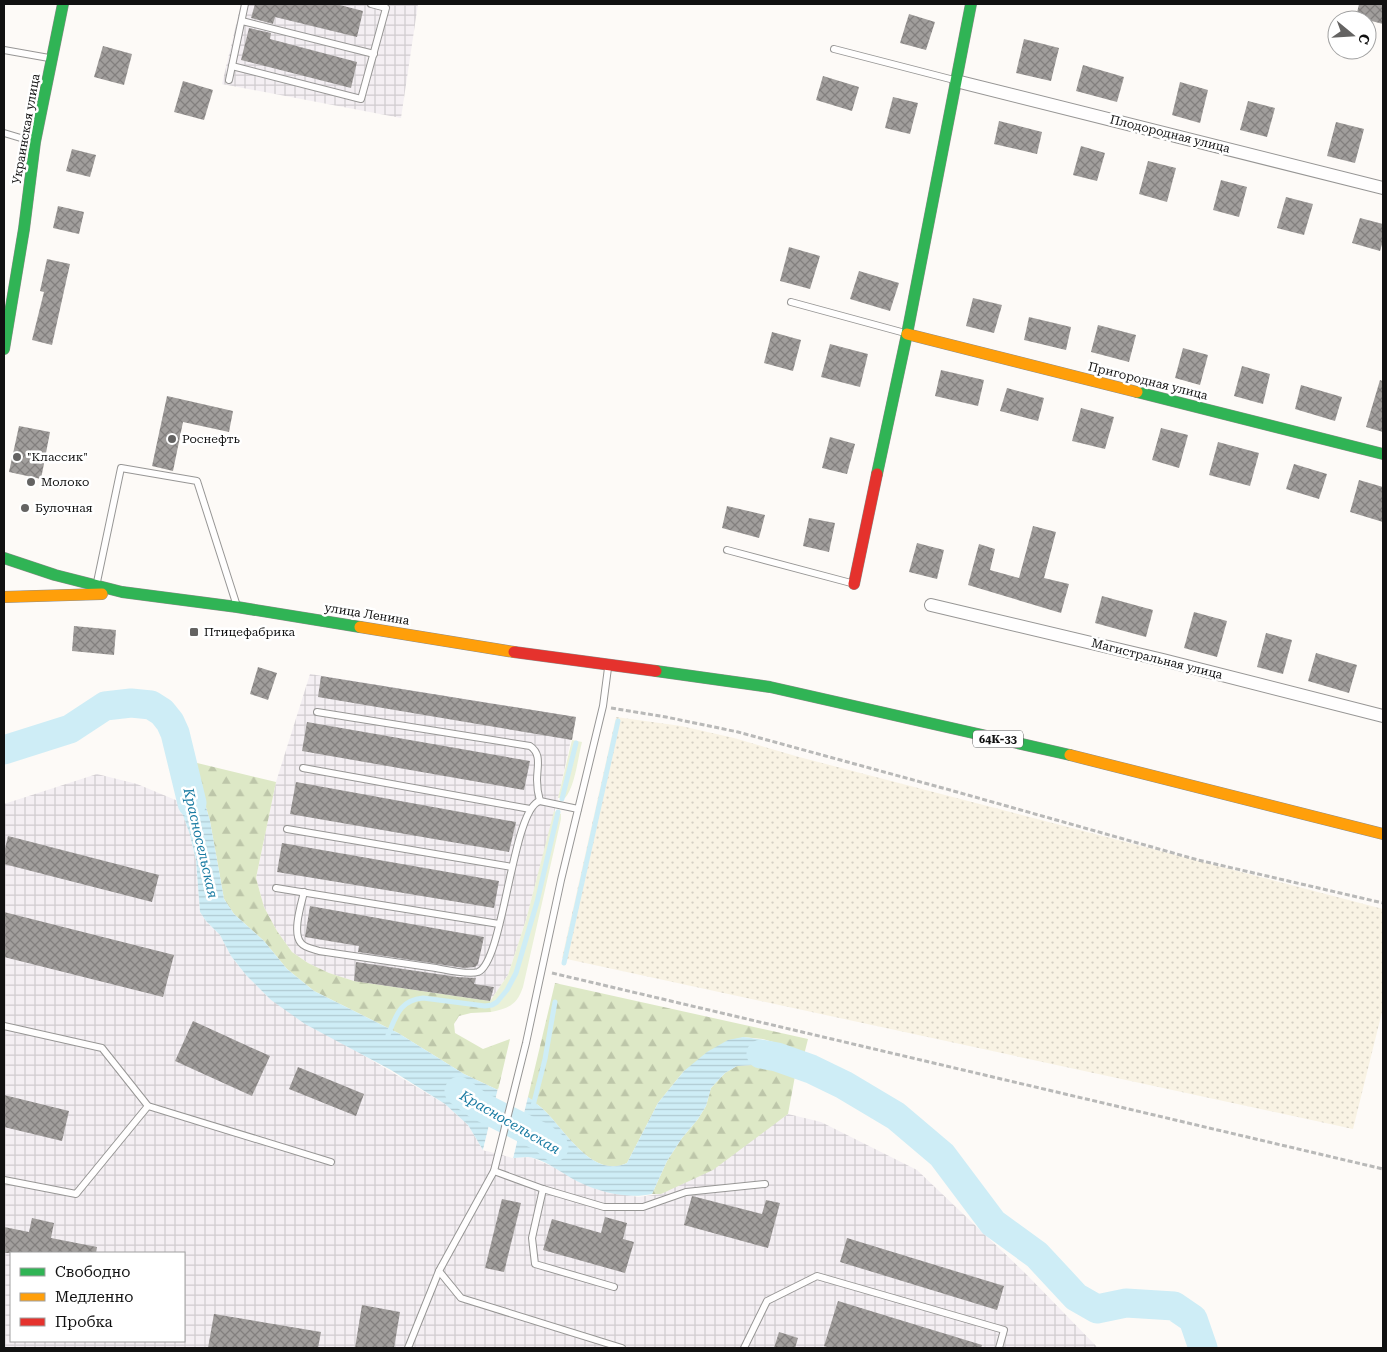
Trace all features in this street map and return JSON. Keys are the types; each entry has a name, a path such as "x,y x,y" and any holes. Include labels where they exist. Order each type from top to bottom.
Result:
{"main road":[{"name":"Украинская улица","path":"4,348 24,229 35,142 63,4"},
{"path":"854,584 907,334 971,4"},
{"name":"Пригородная улица","path":"907,334 1383,454"},
{"name":"улица Ленина","path":"4,558 122,592 237,606 499,650 608,664"},
{"name":"улица Ленина","path":"4,596 122,592"},
{"path":"4,608 37,596"},
{"name":"64К-33","path":"608,664 770,687 1113,765 1383,834"}],"street":[{"name":"Плодородная улица","path":"956,81 1383,188"},
{"name":"Магистральная улица","path":"931,605 1163,660 1383,716"}],"lane":[{"path":"229,80 245,4"},
{"path":"232,66 361,98 386,8 371,4"},
{"path":"242,21 374,54"},
{"path":"834,49 956,81"},
{"path":"4,50 53,59"},
{"path":"4,133 35,142"},
{"path":"792,302 907,334"},
{"path":"97,586 121,468 197,481 237,606"},
{"path":"727,550 854,584"},
{"path":"408,1348 439,1271 494,1171 526,1043 603,706 608,664"},
{"path":"317,712 530,746 535,750 538,757 537,783 540,801"},
{"path":"303,768 530,809"},
{"path":"304,892 297,928 301,943 308,948 474,973 484,968 488,961 499,924 512,867 530,809 536,802 540,801 578,809"},
{"path":"286,829 512,867"},
{"path":"276,888 499,924"},
{"path":"4,1026 102,1048 148,1106 332,1162"},
{"path":"4,1180 76,1194 148,1106"},
{"path":"494,1171 543,1189 604,1207 643,1207 686,1192 765,1184"},
{"path":"543,1189 532,1238 535,1264 614,1287"},
{"path":"439,1271 461,1298 622,1348"},
{"path":"744,1348 767,1301 817,1276 1004,1330 999,1348"}],"path":[{"path":"603,706 674,718 738,732 960,792 1198,860 1383,903"},
{"path":"542,971 1383,1169"}],"shaded area":[{"path":"241,4 418,4 401,118 222,84"},
{"path":"310,674 576,717 558,798 526,920 508,975 490,1001 354,981 329,973 308,963 292,952 277,931 264,907 256,878 276,782"},
{"path":"616,717 681,726 734,738 799,757 1383,909 1383,1008 1353,1129 562,958"},
{"path":"97,774 137,784 178,801 190,835 196,860 200,912 220,935 231,956 246,975 271,1000 445,1104 468,1125 483,1150 513,1158 530,1157 596,1189 638,1197 661,1194 788,1114 821,1122 917,1170 1026,1274 1098,1348 4,1348 4,804"}],"green space":[{"path":"572,740 582,742 576,772 565,798 558,798"},
{"path":"193,762 276,782 256,878 264,907 277,931 292,952 308,963 329,973 354,981 490,1001 491,1012 459,1016 454,1024 455,1033 483,1049 510,1039 498,1090 464,1074 398,1033 314,991 287,969 264,941 234,914 224,899 210,821"},
{"path":"554,811 561,814 561,819 523,987 512,1005 491,1012 490,1001 508,975 526,920"},
{"path":"555,983 808,1039 804,1055 783,1045 763,1039 743,1037 684,1071 658,1103 627,1163 615,1166 603,1165 581,1151 546,1112 528,1097"},
{"path":"753,1065 795,1076 788,1114 713,1170 661,1194 652,1194 667,1161 706,1106 711,1088 725,1073 737,1066"}],"water":[{"path":"193,762 210,821 224,899 234,914 264,941 287,969 314,991 398,1033 464,1074 498,1090 483,1150 468,1125 445,1104 391,1070 305,1024 271,1000 246,975 231,956 220,935 200,912 196,860 170,770"},
{"path":"743,1037 774,1043 804,1055 795,1076 753,1065 737,1066 725,1073 711,1088 706,1106 667,1161 652,1194 634,1196 598,1190 575,1180 535,1158 513,1158 528,1097 546,1112 581,1151 592,1159 603,1165 615,1166 627,1163 658,1103 684,1071 707,1052 728,1040"}],"pier":[{"path":"498,1088 500,1091 486,1151 483,1150"},
{"path":"528,1094 513,1158 510,1157 525,1096"}],"building":[{"path":"255,4 336,4 363,11 357,37 275,17 273,24 251,18"},
{"path":"1359,4 1383,4 1383,24 1377,22 1377,10 1358,10"},
{"path":"909,14 935,22 926,50 900,43"},
{"path":"249,28 271,33 270,39 357,62 351,88 241,60"},
{"path":"1024,39 1059,48 1051,81 1016,73"},
{"path":"103,46 132,54 124,85 94,77"},
{"path":"1083,65 1124,77 1117,102 1076,91"},
{"path":"823,76 859,87 852,111 816,100"},
{"path":"183,81 213,90 204,120 174,112"},
{"path":"1180,82 1208,90 1200,123 1172,115"},
{"path":"893,97 918,103 910,134 885,128"},
{"path":"1248,101 1275,108 1267,137 1240,130"},
{"path":"999,121 1042,132 1037,154 994,144"},
{"path":"1336,122 1364,129 1355,163 1327,156"},
{"path":"1081,146 1105,153 1097,181 1073,175"},
{"path":"72,149 96,155 90,177 66,171"},
{"path":"1148,161 1176,168 1167,202 1139,194"},
{"path":"1221,180 1247,187 1239,217 1213,210"},
{"path":"1286,197 1313,204 1304,235 1277,228"},
{"path":"58,206 84,212 79,234 53,228"},
{"path":"1360,218 1383,224 1383,241 1380,251 1352,243"},
{"path":"789,247 820,256 810,289 780,281"},
{"path":"47,259 70,264 52,345 32,340 44,292 40,291"},
{"path":"859,271 899,283 890,311 850,299"},
{"path":"973,298 1002,305 994,333 966,326"},
{"path":"1029,317 1071,327 1066,350 1024,340"},
{"path":"1098,325 1136,335 1129,362 1091,352"},
{"path":"772,332 801,340 793,371 764,363"},
{"path":"830,344 868,354 860,387 821,377"},
{"path":"1183,348 1208,355 1200,385 1175,378"},
{"path":"1242,366 1270,374 1263,404 1234,396"},
{"path":"941,370 984,380 978,406 935,396"},
{"path":"1380,380 1383,381 1383,432 1366,427"},
{"path":"1301,385 1342,397 1335,421 1295,409"},
{"path":"1007,388 1044,398 1038,421 1000,411"},
{"path":"167,396 233,411 229,432 183,422 173,471 152,466"},
{"path":"1081,408 1114,417 1105,449 1072,441"},
{"path":"19,426 50,432 41,479 9,472"},
{"path":"1161,428 1188,435 1179,468 1152,460"},
{"path":"830,437 855,444 847,474 822,468"},
{"path":"1218,442 1259,453 1250,486 1209,475"},
{"path":"1294,464 1327,474 1319,499 1286,489"},
{"path":"1359,480 1383,487 1383,522 1350,512"},
{"path":"727,506 765,515 759,538 722,528"},
{"path":"809,518 835,523 829,552 803,546"},
{"path":"1033,526 1056,532 1044,578 1069,584 1061,613 968,585 979,544 995,549 990,570 1019,578"},
{"path":"917,543 944,550 937,579 909,572"},
{"path":"1102,596 1153,610 1146,637 1095,623"},
{"path":"1194,612 1227,621 1217,657 1184,648"},
{"path":"74,626 116,630 114,655 72,651"},
{"path":"1266,633 1292,640 1283,674 1257,667"},
{"path":"1316,653 1357,665 1349,693 1308,681"},
{"path":"258,667 277,673 268,700 250,694"},
{"path":"321,676 576,717 572,740 318,697"},
{"path":"307,722 530,761 524,790 302,751"},
{"path":"296,782 516,822 509,852 290,814"},
{"path":"8,836 159,875 152,902 4,864 4,853"},
{"path":"282,843 499,881 494,908 277,872"},
{"path":"310,906 484,937 478,964 475,967 464,968 358,952 359,946 305,937"},
{"path":"4,912 174,955 163,997 4,957"},
{"path":"356,962 457,977 476,978 474,984 494,987 490,1001 354,981"},
{"path":"193,1021 270,1056 252,1096 175,1061"},
{"path":"298,1067 364,1094 356,1116 289,1089"},
{"path":"4,1095 69,1111 62,1141 4,1127"},
{"path":"692,1196 762,1214 766,1200 780,1203 768,1248 684,1225"},
{"path":"502,1199 521,1203 504,1272 485,1268"},
{"path":"605,1217 627,1223 623,1239 634,1242 625,1273 543,1250 552,1219 601,1233"},
{"path":"32,1218 54,1223 51,1238 97,1247 96,1252 4,1253 4,1227 29,1232"},
{"path":"847,1238 1004,1286 997,1310 840,1262"},
{"path":"838,1301 982,1345 981,1348 831,1348 824,1346"},
{"path":"362,1305 400,1312 394,1348 355,1348"},
{"path":"214,1314 321,1332 318,1348 208,1348"},
{"path":"779,1332 798,1338 795,1348 774,1348"}],"waterway":[{"name":"Красносельская","path":"4,750 70,729 105,706 131,703 151,705 162,712 170,722 175,733 192,803"},
{"path":"564,963 618,721"},
{"path":"562,799 576,743"},
{"path":"388,1035 400,1010 415,999 423,998 485,1006 497,1002 507,990 516,973 537,902 558,812"},
{"path":"533,1106 545,1059 555,1002"},
{"name":"Красносельская","path":"761,1054 777,1057 811,1069 844,1085 896,1116 942,1155 993,1223 1037,1255 1076,1297 1097,1309 1126,1303 1174,1306 1193,1319 1203,1348"},
{"name":"Красносельская","path":"459,1091 478,1105 543,1138 554,1147"}],"traffic: fast":[{"path":"4,349 24,229 35,142 63,4"},
{"path":"877,474 907,334 971,4"},
{"path":"1137,392 1383,454"},
{"path":"4,558 55,575 122,592 237,607 360,627"},
{"path":"656,671 770,687 1070,755"}],"traffic: slow":[{"path":"907,334 1137,392"},
{"path":"4,597 102,594"},
{"path":"360,627 514,652"},
{"path":"1070,755 1383,834"}],"traffic: jam":[{"path":"854,584 877,474"},
{"path":"514,652 656,671"}],"place":[{"name":"Роснефть","path":"172,439"},
{"name":"\"Классик\"","path":"17,457"},
{"name":"Молоко","path":"31,482"},
{"name":"Булочная","path":"25,508"},
{"name":"Птицефабрика","path":"194,632"}]}
